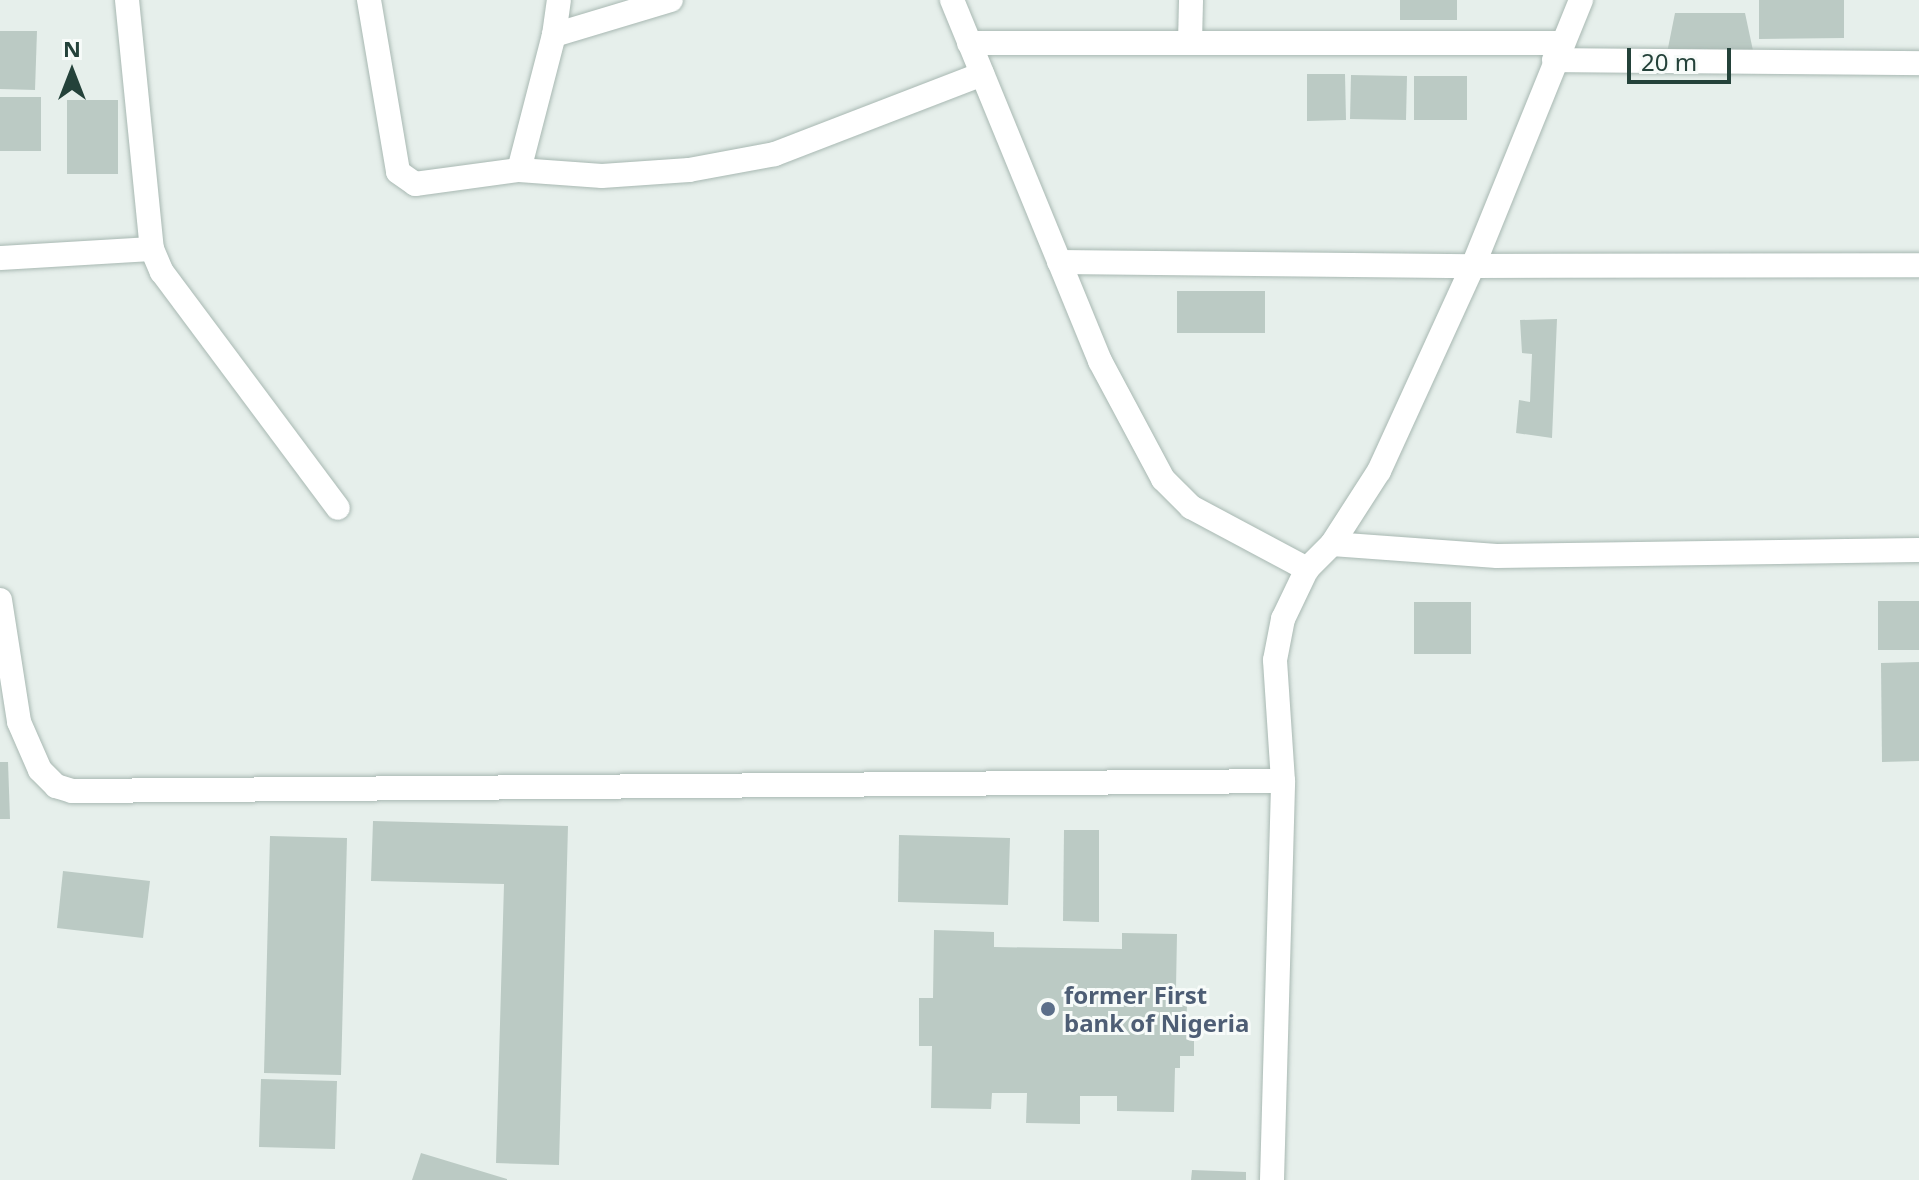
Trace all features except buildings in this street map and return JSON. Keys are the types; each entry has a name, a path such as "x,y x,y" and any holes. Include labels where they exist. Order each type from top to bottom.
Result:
{"street":[{"path":"127,0 152,249 162,272 338,508"},
{"path":"369,0 398,172 415,184 519,170 602,176 660,172 775,154 982,74"},
{"path":"519,170 554,35 559,0"},
{"path":"554,35 671,0"},
{"path":"952,0 1100,361 1163,479 1191,507 1307,569"},
{"path":"1190,42 1191,0"},
{"path":"1272,1180 1283,781 1275,660 1283,619 1307,569 1332,544 1379,471 1473,266 1581,0"},
{"path":"969,43 1190,42 1919,63"},
{"path":"0,258 152,249"},
{"path":"1059,262 1473,266 1919,265"},
{"path":"1332,544 1497,556 1919,550"},
{"path":"0,600 9,722 40,770 56,786 72,791 1283,781"}],"place":[{"name":"former First bank of Nigeria","path":"1048,1009"}]}
